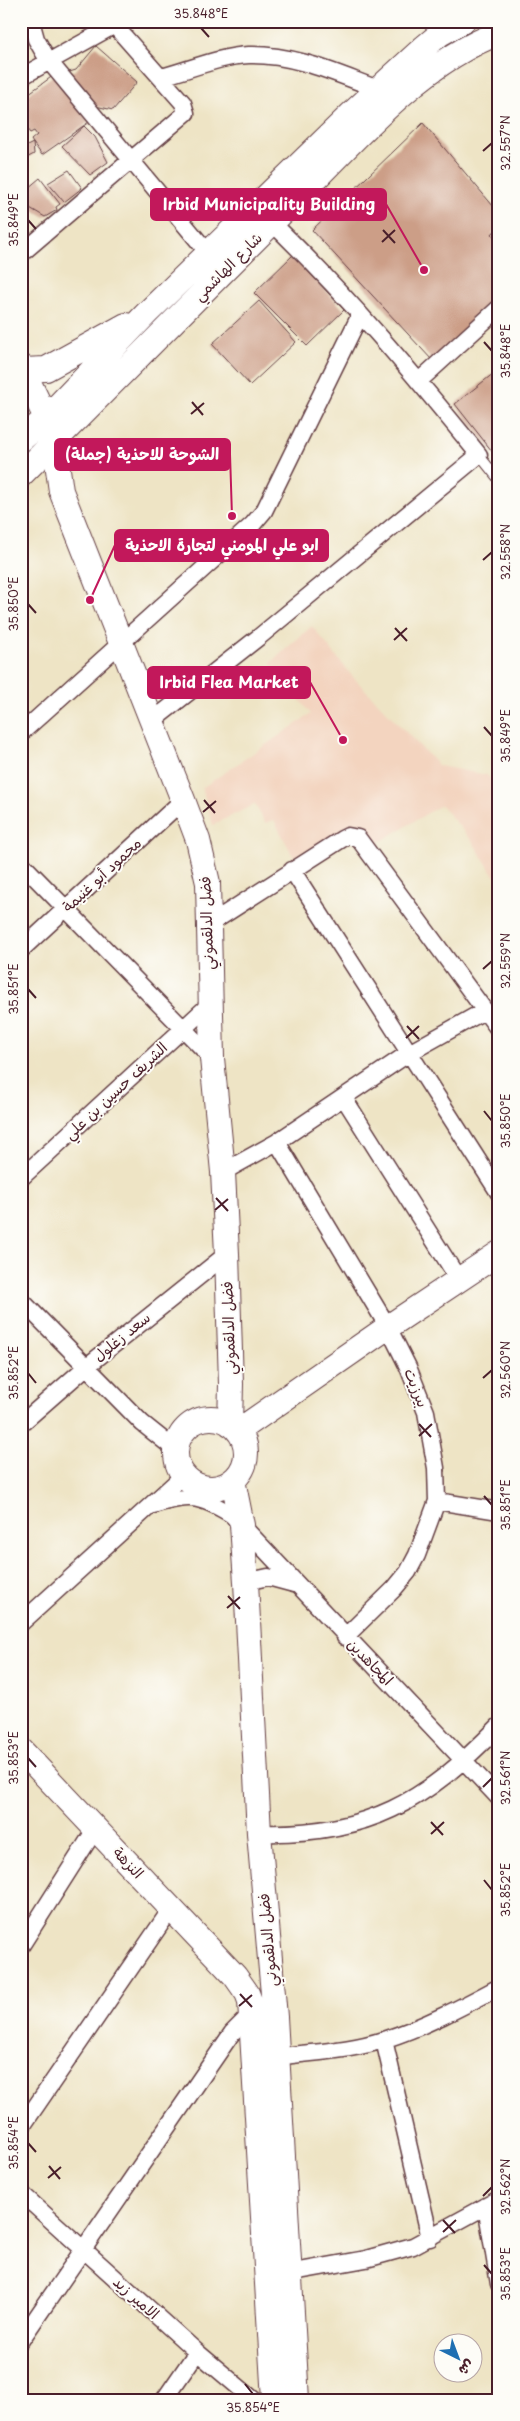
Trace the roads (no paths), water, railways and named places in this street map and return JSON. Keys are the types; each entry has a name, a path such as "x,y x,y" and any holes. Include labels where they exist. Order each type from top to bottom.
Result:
{"main road":[{"name":"شارع الهاشمي","path":"21,475 264,215 378,89 439,27 462,21"},
{"name":"شارع الهاشمي","path":"34,428 147,313 209,254 264,215 361,134 445,60 464,48 495,34"},
{"path":"34,428 22,368 46,369 147,313"},
{"path":"21,401 34,428"},
{"name":"فضل الدلقموني","path":"34,428 50,446 60,491 183,800 203,860 208,883 212,1058 223,1172 234,1428"},
{"path":"234,1428 499,1253"},
{"path":"213,1419 234,1428 246,1451 243,1467 233,1480 224,1486 202,1487 184,1475 180,1468 176,1451 183,1434 196,1422 213,1419"},
{"name":"فضل الدلقموني","path":"233,1480 242,1525 246,1582 259,1833 277,2057 288,2273 297,2400"},
{"name":"النزهة","path":"21,1750 235,1976 247,1992 251,2014 274,2400"},
{"path":"235,1976 246,1980 259,1977 266,1968 270,1955"}],"street":[{"path":"31,21 36,39 48,60 130,162 209,254"},
{"path":"21,77 48,60 118,24 183,103 186,113 184,117 21,254"},
{"path":"160,77 249,55 306,62 378,89"},
{"path":"151,722 259,637 479,455 419,381 360,315 264,215"},
{"path":"419,381 499,308"},
{"path":"21,733 252,524 264,511 360,315"},
{"name":"محمود أبو غنيمة","path":"21,950 183,800"},
{"path":"208,925 342,839 348,836 358,838 499,1030"},
{"path":"21,864 212,1058"},
{"path":"292,870 499,1193"},
{"name":"الشريف حسين بن علي","path":"21,1178 210,1004"},
{"path":"223,1172 277,1142 409,1053 484,1011"},
{"path":"344,1098 459,1280"},
{"name":"بيرزيت","path":"277,1142 388,1327 408,1367 426,1412 436,1468 437,1501 422,1543 408,1572 394,1590 346,1637"},
{"name":"سعد زغلول","path":"21,1424 86,1367 227,1254"},
{"path":"21,1300 142,1423 176,1451"},
{"path":"21,1623 184,1475"},
{"name":"المجاهدين","path":"150,1506 177,1497 199,1498 232,1515 499,1798"},
{"path":"437,1501 499,1511"},
{"path":"246,1582 268,1577 296,1585"},
{"path":"259,1833 315,1832 369,1819 420,1795 464,1761 499,1726"},
{"path":"21,1946 96,1828"},
{"path":"21,2128 171,1909"},
{"path":"277,2057 337,2049 384,2040 433,2020 499,1987"},
{"path":"21,2340 84,2251 232,2033 251,2014"},
{"path":"384,2040 430,2238"},
{"name":"الامير زيد","path":"21,2193 197,2352 254,2400"},
{"path":"288,2273 366,2259 413,2246 493,2203 499,2284"},
{"path":"164,2400 197,2352"}],"lane":[{"path":"479,455 499,480"}],"place":[{"name":"Irbid Municipality Building","path":"424,270"},
{"name":"الشوحة للاحذية (جملة)","path":"232,516"},
{"name":"ابو علي المومني لتجارة الاحذية","path":"90,600"},
{"name":"Irbid Flea Market","path":"343,740"}]}
